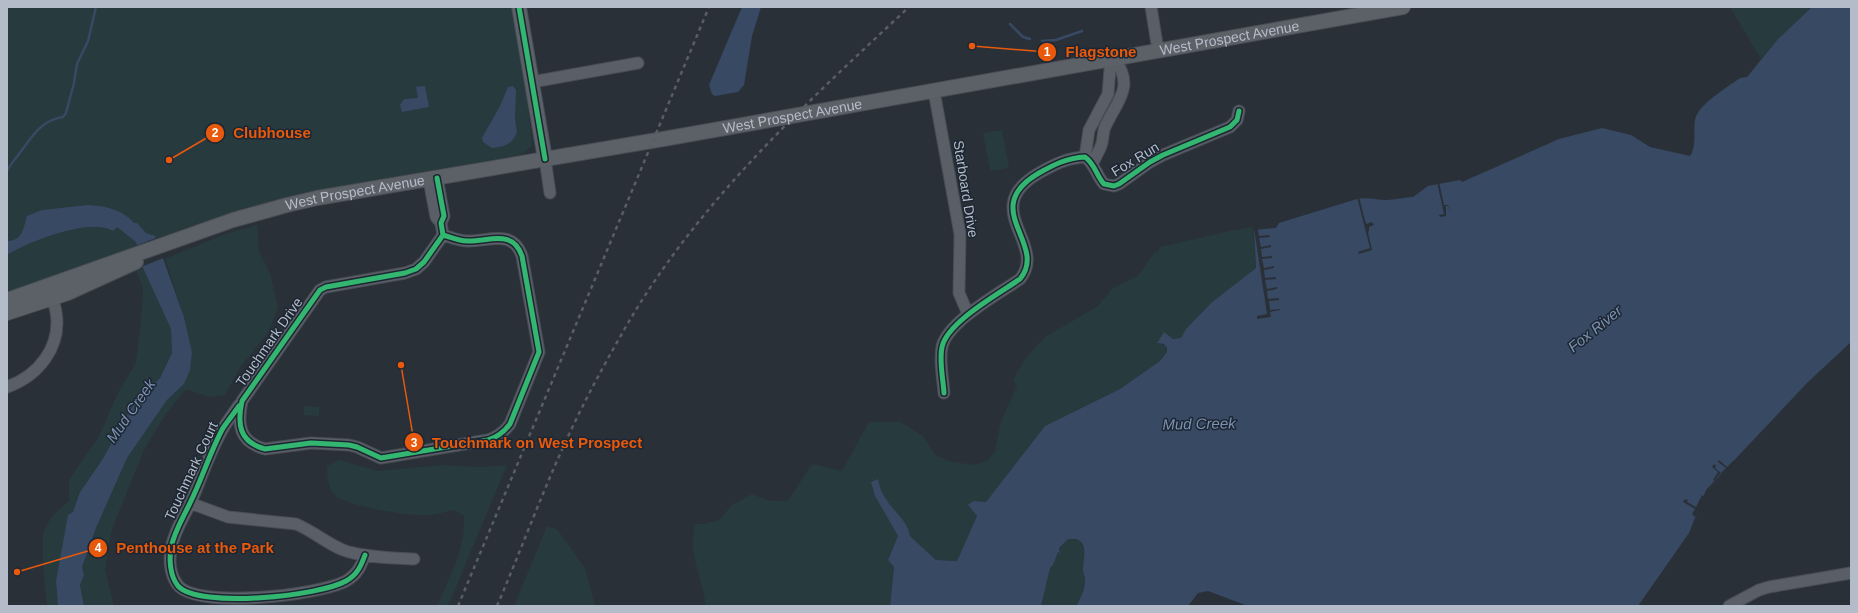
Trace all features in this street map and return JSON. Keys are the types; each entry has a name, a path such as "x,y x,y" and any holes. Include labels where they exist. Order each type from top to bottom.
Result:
{"main road":[{"path":"519,7 545,159"},
{"name":"West Prospect Avenue","path":"7,300 50,292 98,280 137,257 184,238 233,220 287,204 1403,7"},
{"name":"West Prospect Avenue","path":"7,313 50,292"}],"street":[{"path":"1151,7 1158,50"},
{"path":"944,393 941,354 943,342 955,325 968,314 1020,279 1026,270 1027,255 1013,211 1013,203 1019,190 1029,179 1056,163 1071,159 1089,160 1089,130 1109,89 1110,69 1114,58"},
{"path":"532,82 638,63"},
{"name":"Starboard Drive","path":"934,91 960,234 959,293 968,314"},
{"name":"Fox Run","path":"1089,160 1104,184 1114,186 1163,155 1230,127 1237,120 1238,111"},
{"path":"545,159 550,193"},
{"path":"221,433 233,431 258,448 265,449 311,443 348,445 357,447 381,458 488,440 500,435 505,430 510,424 539,352 522,256 517,246 505,239 498,238 465,241 443,235 441,223 444,216 433,179"},
{"name":"Touchmark Drive","path":"248,442 240,429 239,422 242,401 320,290 326,287 405,273 416,269 424,262 443,235"},
{"path":"7,387 22,381 35,371 50,350 57,324 56,312 50,292"},
{"name":"Touchmark Court","path":"242,401 221,433 175,533 170,560 173,577 177,585 189,594 238,598 270,597 315,591 346,581 360,568 365,555"},
{"name":"Touchmark Court","path":"190,503 228,517 296,524 335,546 353,553 414,559"},
{"path":"1730,606 1744,602 1769,588 1851,574"}],"green space":[{"path":"7,7 512,7 525,75 532,146 522,154 509,157 391,177 274,200 194,225 7,292"},
{"path":"1730,7 1812,7 1778,39 1761,59"},
{"path":"1002,130 1009,168 990,171 983,133"},
{"path":"257,225 259,252 270,273 278,307 269,331 239,369 225,395 209,397 186,389 165,415 144,450 112,529 105,570 114,606 84,606 80,585 84,575 82,567 96,528 127,458 167,400 184,384 192,352 184,317 165,259 225,234"},
{"path":"1253,227 1256,268 1211,303 1186,329 1181,338 1173,339 1164,333 1158,341 1159,344 1166,345 1167,352 1160,361 1120,389 1045,426 986,502 973,501 968,505 977,516 957,561 936,560 910,536 904,522 888,504 881,491 880,485 872,482 875,496 898,536 888,560 894,566 890,606 706,606 694,556 693,535 695,524 704,524 719,520 732,505 752,494 769,501 788,501 812,464 842,471 869,422 901,422 923,436 935,455 952,462 976,465 988,460 995,451 1001,421 1017,386 1013,380 1025,359 1045,337 1098,306 1112,289 1138,276 1154,253 1158,252 1160,247"},
{"path":"143,268 171,329 172,353 160,378 133,405 102,460 80,492 73,512 56,581 58,606 47,606 43,558 44,532 51,519 69,501 69,480 98,438 116,397 136,362 143,288 136,271"},
{"path":"304,406 319,407 319,416 304,415"},
{"path":"339,460 378,471 442,465 477,467 507,465 448,606 435,606 438,604 460,550 464,527 464,516 455,510 431,515 420,515 381,510 354,504 337,497 330,487 327,466"},
{"path":"547,526 557,529 585,568 595,606 514,606"},
{"path":"1068,539 1079,540 1085,552 1083,569 1085,580 1081,597 1076,606 1041,606 1050,568 1053,565 1058,552 1060,552 1059,548"}],"water":[{"path":"742,7 761,7 752,36 744,85 738,92 715,96 712,94 709,85"},
{"path":"1812,7 1851,7 1851,342 1808,382 1706,490 1689,533 1638,606 1248,606 1208,591 1198,593 1188,606 1076,606 1080,600 1085,583 1083,570 1084,548 1080,541 1076,539 1068,539 1059,548 1060,553 1058,552 1053,565 1050,568 1041,606 890,606 894,567 888,560 898,536 875,496 871,482 878,479 883,494 889,504 904,521 910,536 936,560 957,561 977,516 968,505 973,501 986,502 1045,426 1120,389 1160,361 1167,352 1167,348 1164,344 1157,343 1164,332 1173,339 1181,338 1186,329 1211,303 1256,268 1254,230 1276,228 1279,223 1357,199 1393,200 1413,197 1428,186 1460,180 1462,182 1559,139 1602,128 1631,135 1650,147 1690,156 1694,143 1694,124 1697,114 1714,96 1740,78 1747,77 1778,39"},
{"path":"425,86 429,107 402,112 400,105 404,99 418,98 416,87"},
{"path":"513,86 516,90 515,119 517,132 510,143 492,148 483,142 482,138 500,106 508,87"},
{"name":"Mud Creek","path":"88,205 107,207 119,211 134,223 137,223 146,233 155,236 184,317 192,352 190,370 184,384 167,400 127,458 96,528 82,567 84,575 80,585 84,606 58,606 56,581 68,515 73,512 80,492 102,460 133,405 160,378 172,353 171,329 143,268 136,242 117,227 113,231 103,227 90,227 59,233 29,244 7,255 7,239 8,241 13,240 20,236 27,216 42,210"}],"pier":[{"path":"1437,182 1439,182 1444,205 1448,205 1451,213 1448,206 1446,206 1446,216 1440,217 1439,215 1444,214"},
{"path":"1357,197 1359,197 1366,224 1372,222 1374,225 1369,227 1368,232 1372,250 1359,254 1358,252 1370,248"},
{"path":"1256,227 1258,229 1259,236 1269,235 1270,237 1259,238 1261,247 1271,245 1271,247 1261,249 1262,257 1272,256 1272,258 1262,259 1264,268 1274,266 1274,268 1264,270 1265,278 1276,277 1276,279 1265,280 1267,289 1277,287 1277,289 1267,291 1268,299 1279,298 1279,300 1269,301 1270,310 1280,309 1270,312 1271,317 1257,319 1257,316 1267,314 1254,228"},
{"path":"158,237 166,257 141,267 135,246"},
{"path":"1719,460 1727,467 1733,461 1735,463 1724,475 1721,473 1726,468 1718,462"},
{"path":"1714,464 1716,466 1715,468 1721,473 1714,481 1713,480 1718,472 1712,467"},
{"path":"1702,495 1705,497 1695,517 1692,514 1695,509 1683,502 1685,499 1688,500 1687,502 1696,507"}],"waterway":[{"path":"7,171 39,129 49,121 63,117 66,113 74,83 77,64 88,41 96,7"},
{"path":"1010,24 1023,37 1030,39"},
{"path":"1042,41 1056,40 1082,31"}],"railway":[{"path":"458,606 709,7"},
{"path":"497,606 544,490 575,421 615,345 653,284 684,240 718,198 754,158 830,81 909,7"}],"cycle path":[{"path":"519,7 545,159"},
{"path":"944,393 941,358 942,347 946,337 953,328 975,309 1020,279 1027,266 1026,253 1013,213 1014,200 1022,186 1039,173 1056,164 1067,160 1085,157 1091,163 1104,184 1114,186 1163,155 1230,127 1237,120 1239,111"},
{"path":"437,178 444,216 441,223 443,235 424,262 416,269 405,273 326,287 320,290 242,401 240,409 240,424 245,437 250,442 265,449 311,443 349,445 381,458 492,439 498,436 510,424 539,352 522,256 518,247 506,239 499,238 464,241 443,235"},
{"path":"239,406 218,437 194,494 174,536 171,548 170,563 173,578 178,586 190,593 209,597 234,598 260,598 312,591 332,586 350,579 358,570 365,555"}],"place":[{"name":"Flagstone","path":"972,46"},
{"name":"Clubhouse","path":"169,160"},
{"name":"Touchmark on West Prospect","path":"401,365"},
{"name":"Penthouse at the Park","path":"17,572"}],"water label":[{"name":"Fox River","path":"1595,329"}]}
